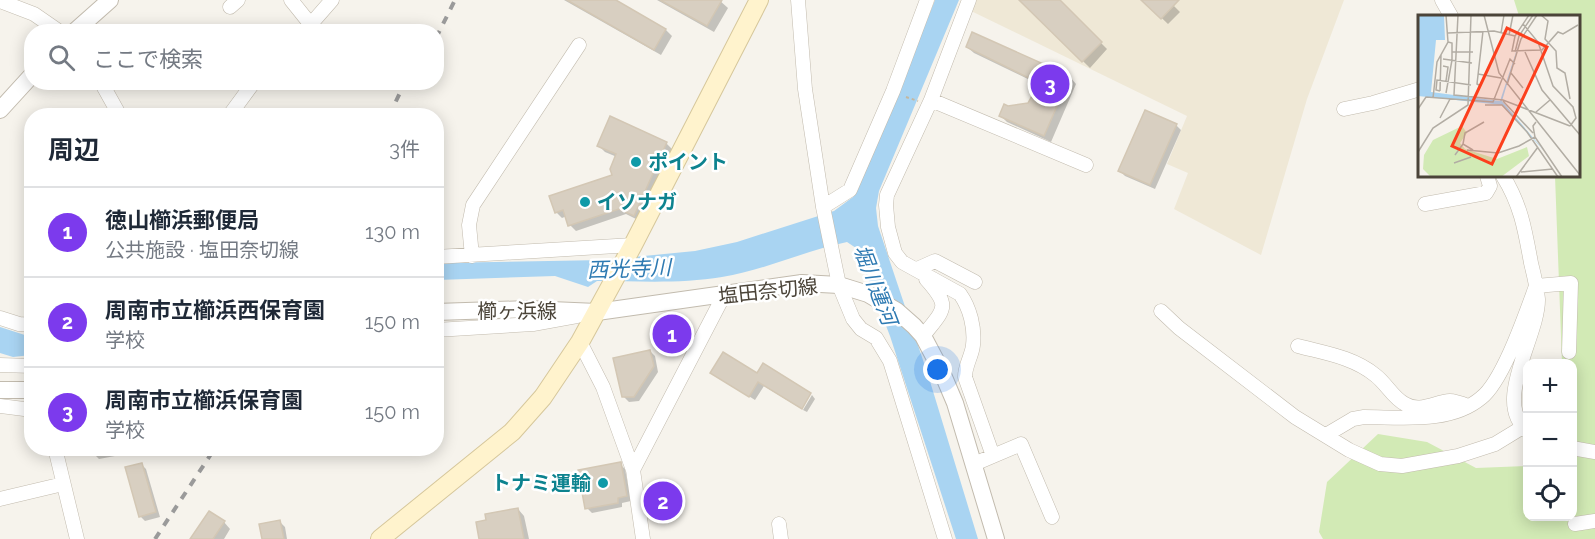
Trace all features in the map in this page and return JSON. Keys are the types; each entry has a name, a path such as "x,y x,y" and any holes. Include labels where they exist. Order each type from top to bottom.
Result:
{"main road":[{"path":"380,539 512,432 543,397 597,312 759,0"}],"street":[{"path":"83,24 110,0"},
{"path":"291,0 305,24"},
{"path":"311,24 332,0"},
{"path":"798,0 805,89 823,207 838,285 853,319 861,329 876,338 890,362 945,539"},
{"path":"823,207 850,190 927,0"},
{"path":"969,0 925,101 887,195 886,205 888,227 895,253 902,262 960,294 970,312 973,345 965,367 965,377 993,456"},
{"path":"1442,0 1450,15"},
{"path":"0,1 34,14 48,24"},
{"path":"472,256 469,225 473,205 579,45"},
{"path":"0,110 24,84"},
{"path":"1344,109 1418,89"},
{"path":"105,90 116,108"},
{"path":"235,108 248,90"},
{"path":"925,101 1086,165"},
{"path":"1425,204 1486,193 1490,186 1487,177"},
{"path":"1504,177 1515,195 1522,216 1538,300 1535,322 1513,396 1515,413 1523,426"},
{"path":"444,257 633,245"},
{"path":"917,269 934,261 975,282"},
{"path":"917,269 939,293 943,302 942,311 919,331"},
{"name":"塩田奈切線","path":"597,312 802,283 838,285 868,294 897,311 919,331 941,370 955,403 996,539"},
{"path":"1536,286 1571,283 1569,352"},
{"path":"1326,435 1353,420 1364,417 1434,416 1469,406 1488,393 1521,328 1536,286"},
{"path":"633,470 724,295"},
{"name":"櫛ヶ浜線","path":"444,312 528,309 597,312"},
{"path":"1161,311 1179,328 1295,417 1349,450 1380,464 1402,466 1458,456 1495,444 1523,430"},
{"path":"444,330 533,324 597,312"},
{"path":"0,318 24,324"},
{"path":"580,342 603,387 633,470 643,539"},
{"path":"1298,346 1341,357 1358,364 1375,375 1405,404 1431,407 1451,401 1469,406"},
{"path":"0,365 24,366"},
{"path":"2,398 24,392"},
{"path":"2,398 24,407"},
{"path":"974,464 1021,444 1052,517"},
{"path":"1577,448 1595,452"},
{"path":"57,456 77,539"},
{"path":"0,499 63,484"},
{"path":"1575,524 1595,521"},
{"path":"779,524 781,539"}],"path":[{"path":"904,96 925,101"}],"shaded area":[{"path":"974,0 1344,0 1307,99 1261,255 1174,209 1188,173 1167,164 1187,116 969,10"}],"green space":[{"path":"1514,0 1595,0 1595,539 1323,539 1319,532 1327,482 1378,434 1427,442 1476,468 1523,466 1523,521 1577,521 1577,359 1562,359 1555,177 1580,177 1580,15 1519,15"}],"water":[{"path":"935,0 959,0 879,191 876,208 878,226 929,378 978,539 956,539 890,336 856,248 847,242 738,274 691,281 597,281 588,287 555,276 444,280 444,263 603,260 695,251 737,242 834,211 853,197 883,130"},
{"path":"0,327 24,335 24,356 13,357 0,353"}],"building":[{"path":"567,0 616,0 666,29 654,50"},
{"path":"660,0 722,0 707,26"},
{"path":"1019,0 1060,0 1102,42 1082,62"},
{"path":"1141,0 1179,0 1161,19"},
{"path":"972,32 1070,76 1044,136 999,116 1004,104 1008,106 1028,103 1035,91 1029,78 966,47"},
{"path":"1145,110 1177,124 1150,185 1118,171"},
{"name":"ポイント","path":"610,116 667,142 634,216 619,209 568,226 563,210 555,213 549,196 612,175 610,169 616,154 597,146"},
{"path":"684,317 687,347 660,349 658,319"},
{"path":"650,350 654,366 634,397 622,397 613,358"},
{"path":"723,352 757,373 763,363 811,393 802,409 758,382 749,397 710,373"},
{"name":"トナミ運輸","path":"621,462 627,496 618,498 618,503 585,509 578,470"},
{"path":"142,463 156,512 139,517 125,467"},
{"path":"518,508 524,539 479,539 476,522 486,520 485,514"},
{"path":"209,511 225,521 213,539 190,539"},
{"path":"280,520 284,539 262,539 259,524"}],"railway":[{"path":"443,24 455,0"},
{"path":"393,108 401,90"},
{"path":"155,539 210,456"}],"place":[{"name":"周南市立櫛浜保育園","path":"1050,84"},
{"name":"ポイント","path":"636,162"},
{"name":"イソナガ","path":"585,202"},
{"name":"徳山櫛浜郵便局","path":"672,334"},
{"name":"トナミ運輸","path":"603,483"},
{"name":"周南市立櫛浜西保育園","path":"663,501"}],"water label":[{"name":"西光寺川","path":"629,269"},
{"name":"堀川運河","path":"875,285"}]}
